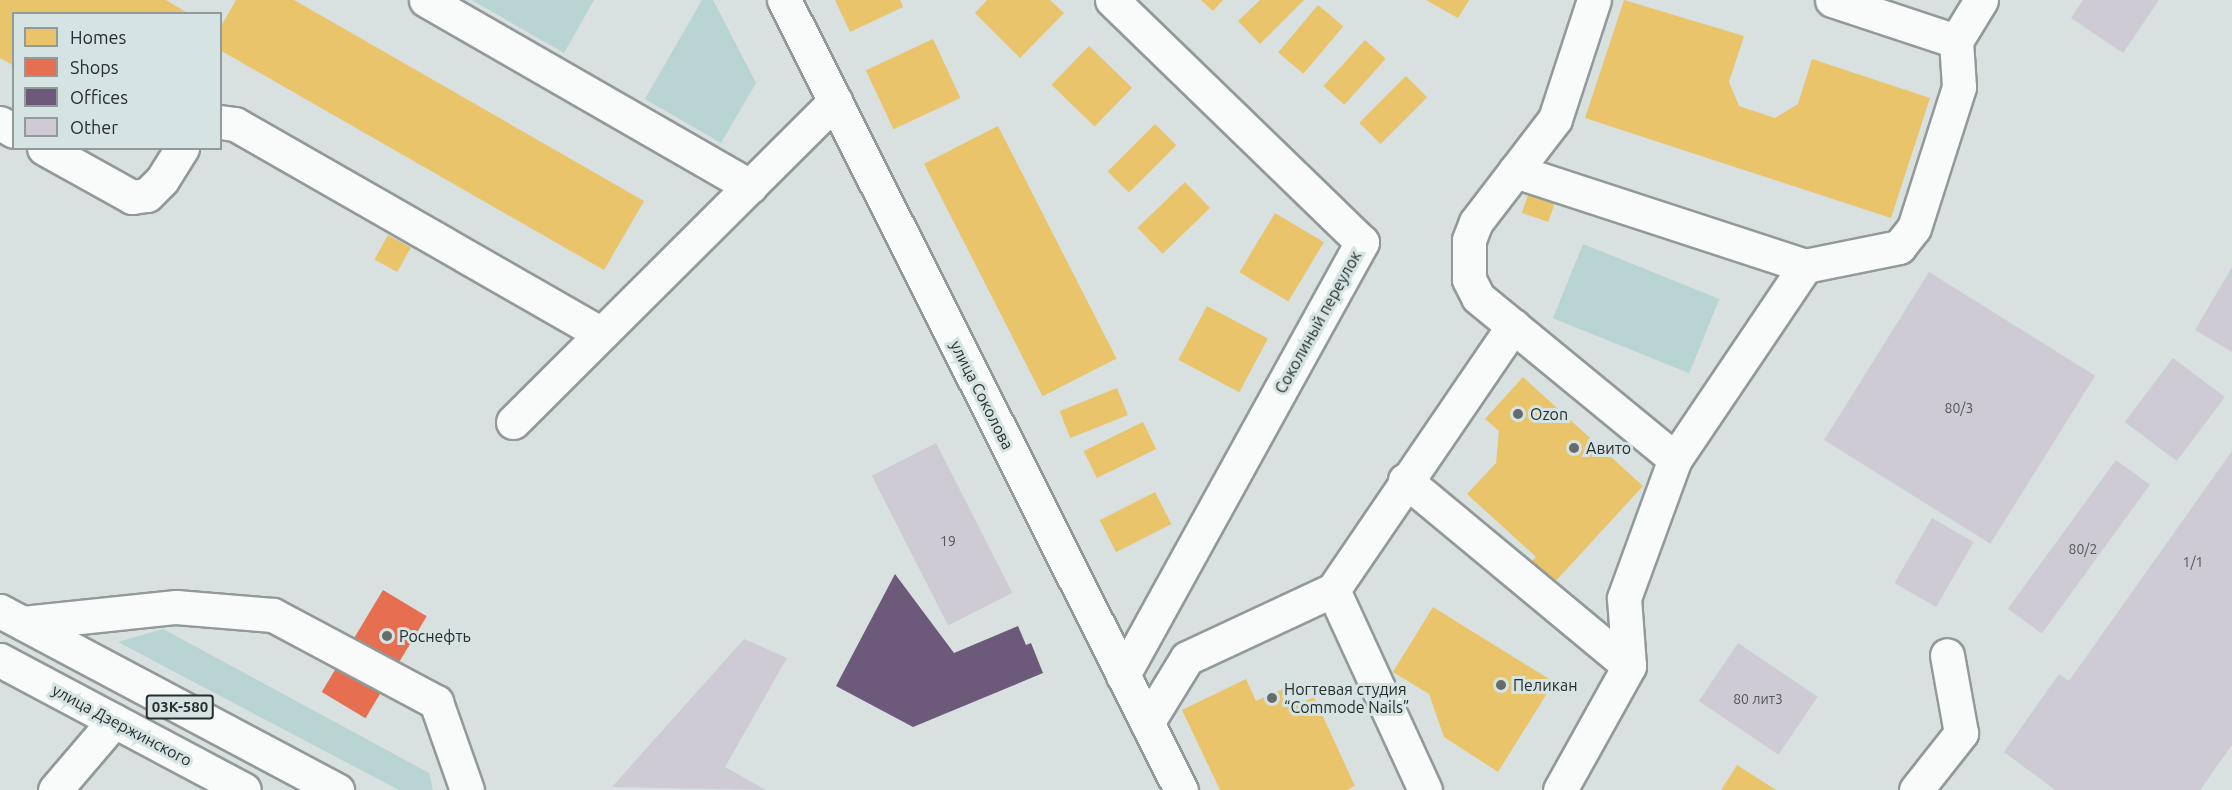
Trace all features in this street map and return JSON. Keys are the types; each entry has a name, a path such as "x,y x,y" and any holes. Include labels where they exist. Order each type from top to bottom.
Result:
{"street":[{"path":"426,0 750,186"},
{"name":"улица Соколова","path":"784,0 1181,790"},
{"name":"Соколиный переулок","path":"1112,0 1362,242 1123,675"},
{"path":"1594,0 1555,119 1476,222 1469,240 1471,289 1676,459"},
{"path":"1832,0 1956,41"},
{"path":"1515,171 1805,266 1899,247 1914,228 1959,87 1956,41 1981,0"},
{"path":"513,422 835,101"},
{"path":"222,122 235,124 601,334"},
{"path":"48,150 132,197 147,195 162,180 181,150"},
{"path":"1560,790 1629,666 1624,598 1676,459 1805,266"},
{"path":"1147,723 1187,658 1333,590 1405,480 1513,326"},
{"path":"1405,480 1629,666"},
{"path":"1333,590 1425,790"},
{"path":"12,617 176,607 273,615 436,702 467,790"},
{"name":"03К-580","path":"12,617 337,790"},
{"path":"1916,790 1961,733 1947,655"},
{"name":"улица Дзержинского","path":"0,660 244,790"},
{"name":"03К-580","path":"114,721 142,687"},
{"path":"55,790 114,721"}],"shaded area":[{"path":"472,0 594,0 564,53"},
{"path":"702,0 713,0 756,83 721,143 645,99"},
{"path":"1583,244 1719,299 1689,373 1553,318"},
{"path":"163,629 429,773 433,790 399,790 118,642"}],"building: Homes":[{"path":"0,0 166,0 186,12 12,12 12,65 0,58"},
{"path":"236,0 294,0 644,201 604,270 222,51 222,24"},
{"path":"835,0 900,0 903,7 850,32"},
{"path":"987,0 1050,0 1064,13 1020,58 975,13"},
{"path":"1201,0 1223,0 1213,11"},
{"path":"1260,0 1304,0 1260,44 1238,21"},
{"path":"1426,0 1469,0 1458,18"},
{"path":"1624,0 1744,36 1729,82 1739,106 1775,118 1798,104 1812,59 1930,98 1891,218 1585,118"},
{"path":"1318,5 1343,26 1303,74 1278,52"},
{"path":"933,39 960,98 893,129 866,70"},
{"path":"1365,40 1386,59 1344,105 1324,86"},
{"path":"1089,46 1132,88 1095,127 1051,85"},
{"path":"1406,76 1427,97 1381,144 1359,123"},
{"path":"1155,124 1176,145 1129,193 1108,171"},
{"path":"998,126 1116,359 1043,396 924,164"},
{"path":"1185,182 1210,208 1163,254 1138,228"},
{"path":"1529,192 1555,201 1548,222 1522,213"},
{"path":"1275,213 1324,242 1288,302 1239,272"},
{"path":"388,235 411,248 397,272 374,259"},
{"path":"1207,306 1268,338 1239,392 1178,360"},
{"path":"1523,377 1643,486 1554,583 1531,562 1536,557 1467,494 1496,463 1499,431 1485,419"},
{"path":"1117,388 1128,415 1070,438 1060,411"},
{"path":"1143,422 1156,449 1097,478 1084,451"},
{"path":"1155,492 1171,524 1116,552 1100,520"},
{"path":"1433,607 1554,682 1498,772 1444,737 1429,694 1393,672"},
{"path":"1246,679 1256,701 1285,688 1293,706 1314,697 1355,786 1347,790 1220,790 1182,710"},
{"path":"1737,765 1776,790 1721,790"}],"building: Shops":[{"path":"383,590 427,616 365,718 322,692"}],"building: Offices":[{"path":"895,574 954,653 1018,626 1026,645 1031,643 1043,673 913,727 836,686"}],"building: Other":[{"path":"2083,0 2159,0 2123,53 2071,18"},
{"path":"2232,267 2232,352 2195,330"},
{"path":"1929,272 2095,376 1990,544 1824,440"},
{"path":"2173,358 2225,397 2177,461 2125,422"},
{"path":"936,443 1012,593 948,625 872,476"},
{"path":"2232,451 2232,745 2200,790 2055,790 2004,752 2059,674 2069,681"},
{"path":"2116,460 2150,485 2042,634 2008,609"},
{"path":"1932,518 1974,542 1936,607 1894,583"},
{"path":"744,639 787,658 725,767 766,790 612,787"},
{"path":"1738,643 1818,697 1778,755 1699,701"}],"place":[{"name":"Ozon","path":"1518,414"},
{"name":"Авито","path":"1574,448"},
{"name":"Роснефть","path":"387,636"},
{"name":"Пеликан","path":"1501,685"},
{"name":"Ногтевая студия “Commode Nails”","path":"1272,698"}]}
